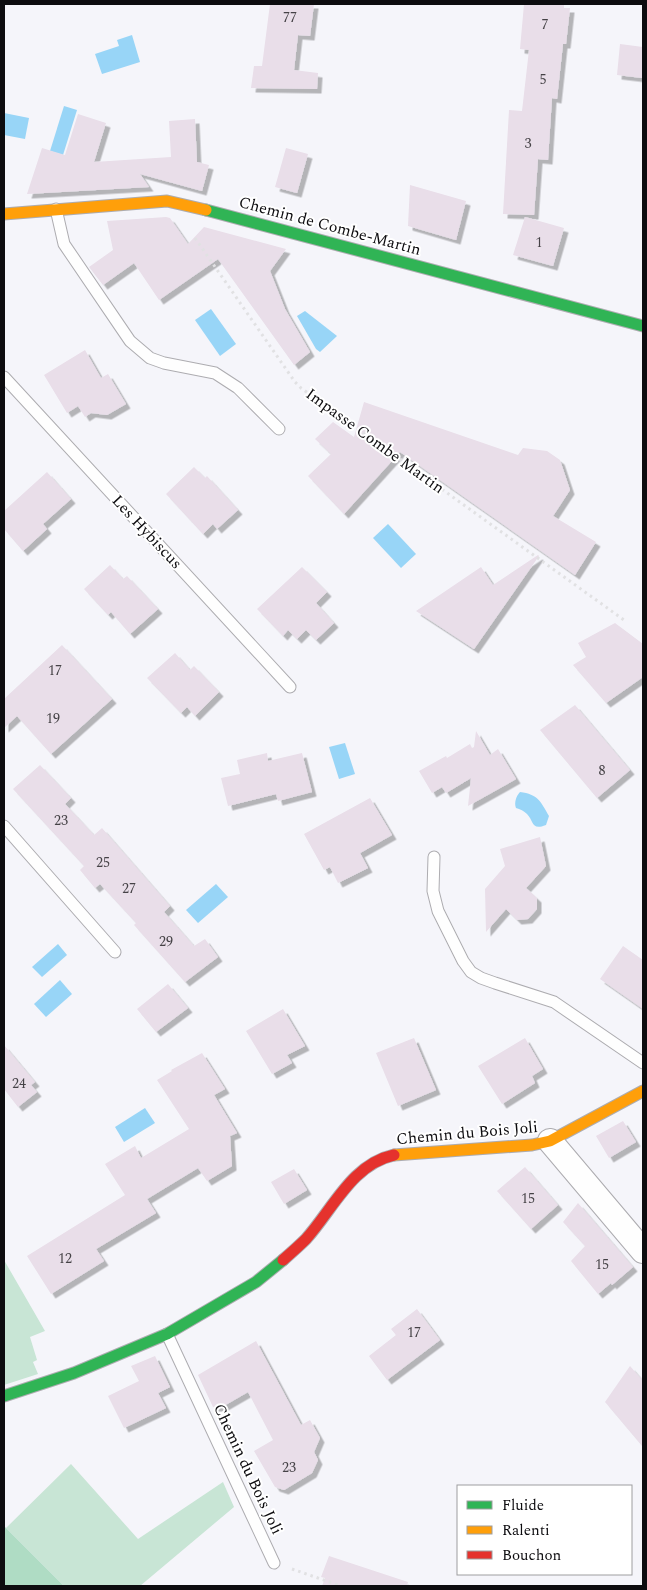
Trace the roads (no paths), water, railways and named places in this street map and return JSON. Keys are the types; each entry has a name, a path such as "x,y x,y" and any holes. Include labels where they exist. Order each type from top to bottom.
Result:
{"street":[{"name":"Chemin de Combe-Martin","path":"4,214 167,201 643,326"},
{"name":"Chemin du Bois Joli","path":"4,1396 74,1373 167,1334 256,1282 306,1239 355,1177 370,1164 384,1157 532,1145 550,1141 643,1091"},
{"path":"550,1141 643,1251"}],"lane":[{"path":"56,209 64,244 130,341 150,358 164,363 215,373 238,388 278,429"},
{"name":"Les Hybiscus","path":"4,377 290,687"},
{"path":"4,826 115,952"},
{"path":"434,857 433,891 438,911 462,961 471,972 495,984 554,1002 643,1063"},
{"name":"Chemin du Bois Joli","path":"167,1334 274,1562"}],"water":[{"path":"132,35 140,62 102,74 95,54 119,46 117,40"},
{"path":"64,106 77,110 63,155 50,151"},
{"path":"4,113 29,118 25,139 4,135"},
{"path":"211,309 236,344 220,356 195,320"},
{"path":"305,311 337,336 320,352 316,349 297,316"},
{"path":"388,524 416,554 401,568 373,538"},
{"path":"345,743 355,774 339,779 329,747"},
{"path":"520,792 535,797 541,803 549,816 546,825 541,827 535,826 527,814 516,808 517,795"},
{"path":"216,884 228,897 198,923 186,910"},
{"path":"58,944 67,955 42,977 32,967"},
{"path":"60,980 72,994 46,1017 34,1004"},
{"path":"145,1108 155,1123 124,1142 115,1127"}]}
